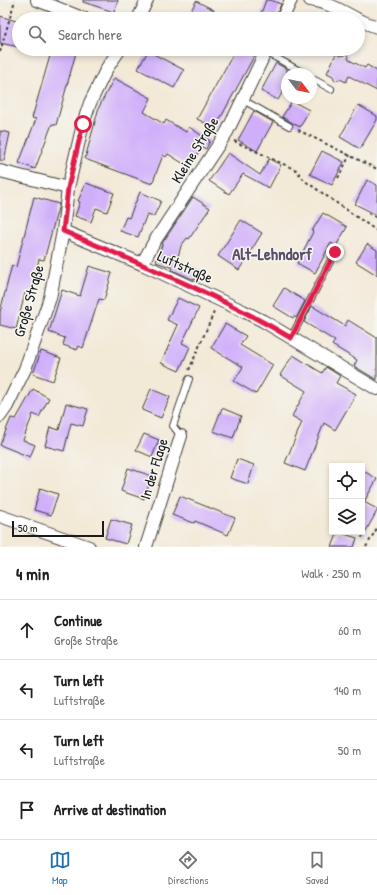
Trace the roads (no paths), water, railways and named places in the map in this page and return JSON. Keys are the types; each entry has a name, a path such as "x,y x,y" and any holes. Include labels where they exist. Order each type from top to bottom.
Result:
{"street":[{"path":"37,0 67,12"},
{"path":"142,12 148,0"},
{"path":"285,12 291,0"},
{"path":"310,0 319,1 345,12"},
{"path":"365,22 377,27"},
{"name":"Große Straße","path":"0,416 7,406 25,370 50,298 63,231 68,188 77,144 90,103 116,56"},
{"name":"Kleine Straße","path":"142,264 154,242 224,136 265,56"},
{"path":"0,171 68,188"},
{"name":"Luftstraße","path":"63,231 142,264 263,321 377,389"},
{"name":"In der Flage","path":"146,547 181,436"},
{"path":"0,516 89,547"}],"lane":[{"path":"275,56 295,68"},
{"path":"317,81 331,89"},
{"path":"243,100 289,126"},
{"path":"291,338 335,252"},
{"name":"In der Flage","path":"181,436 173,426 189,379"}],"district":[{"name":"Alt-Lehndorf","path":"272,254"}]}
